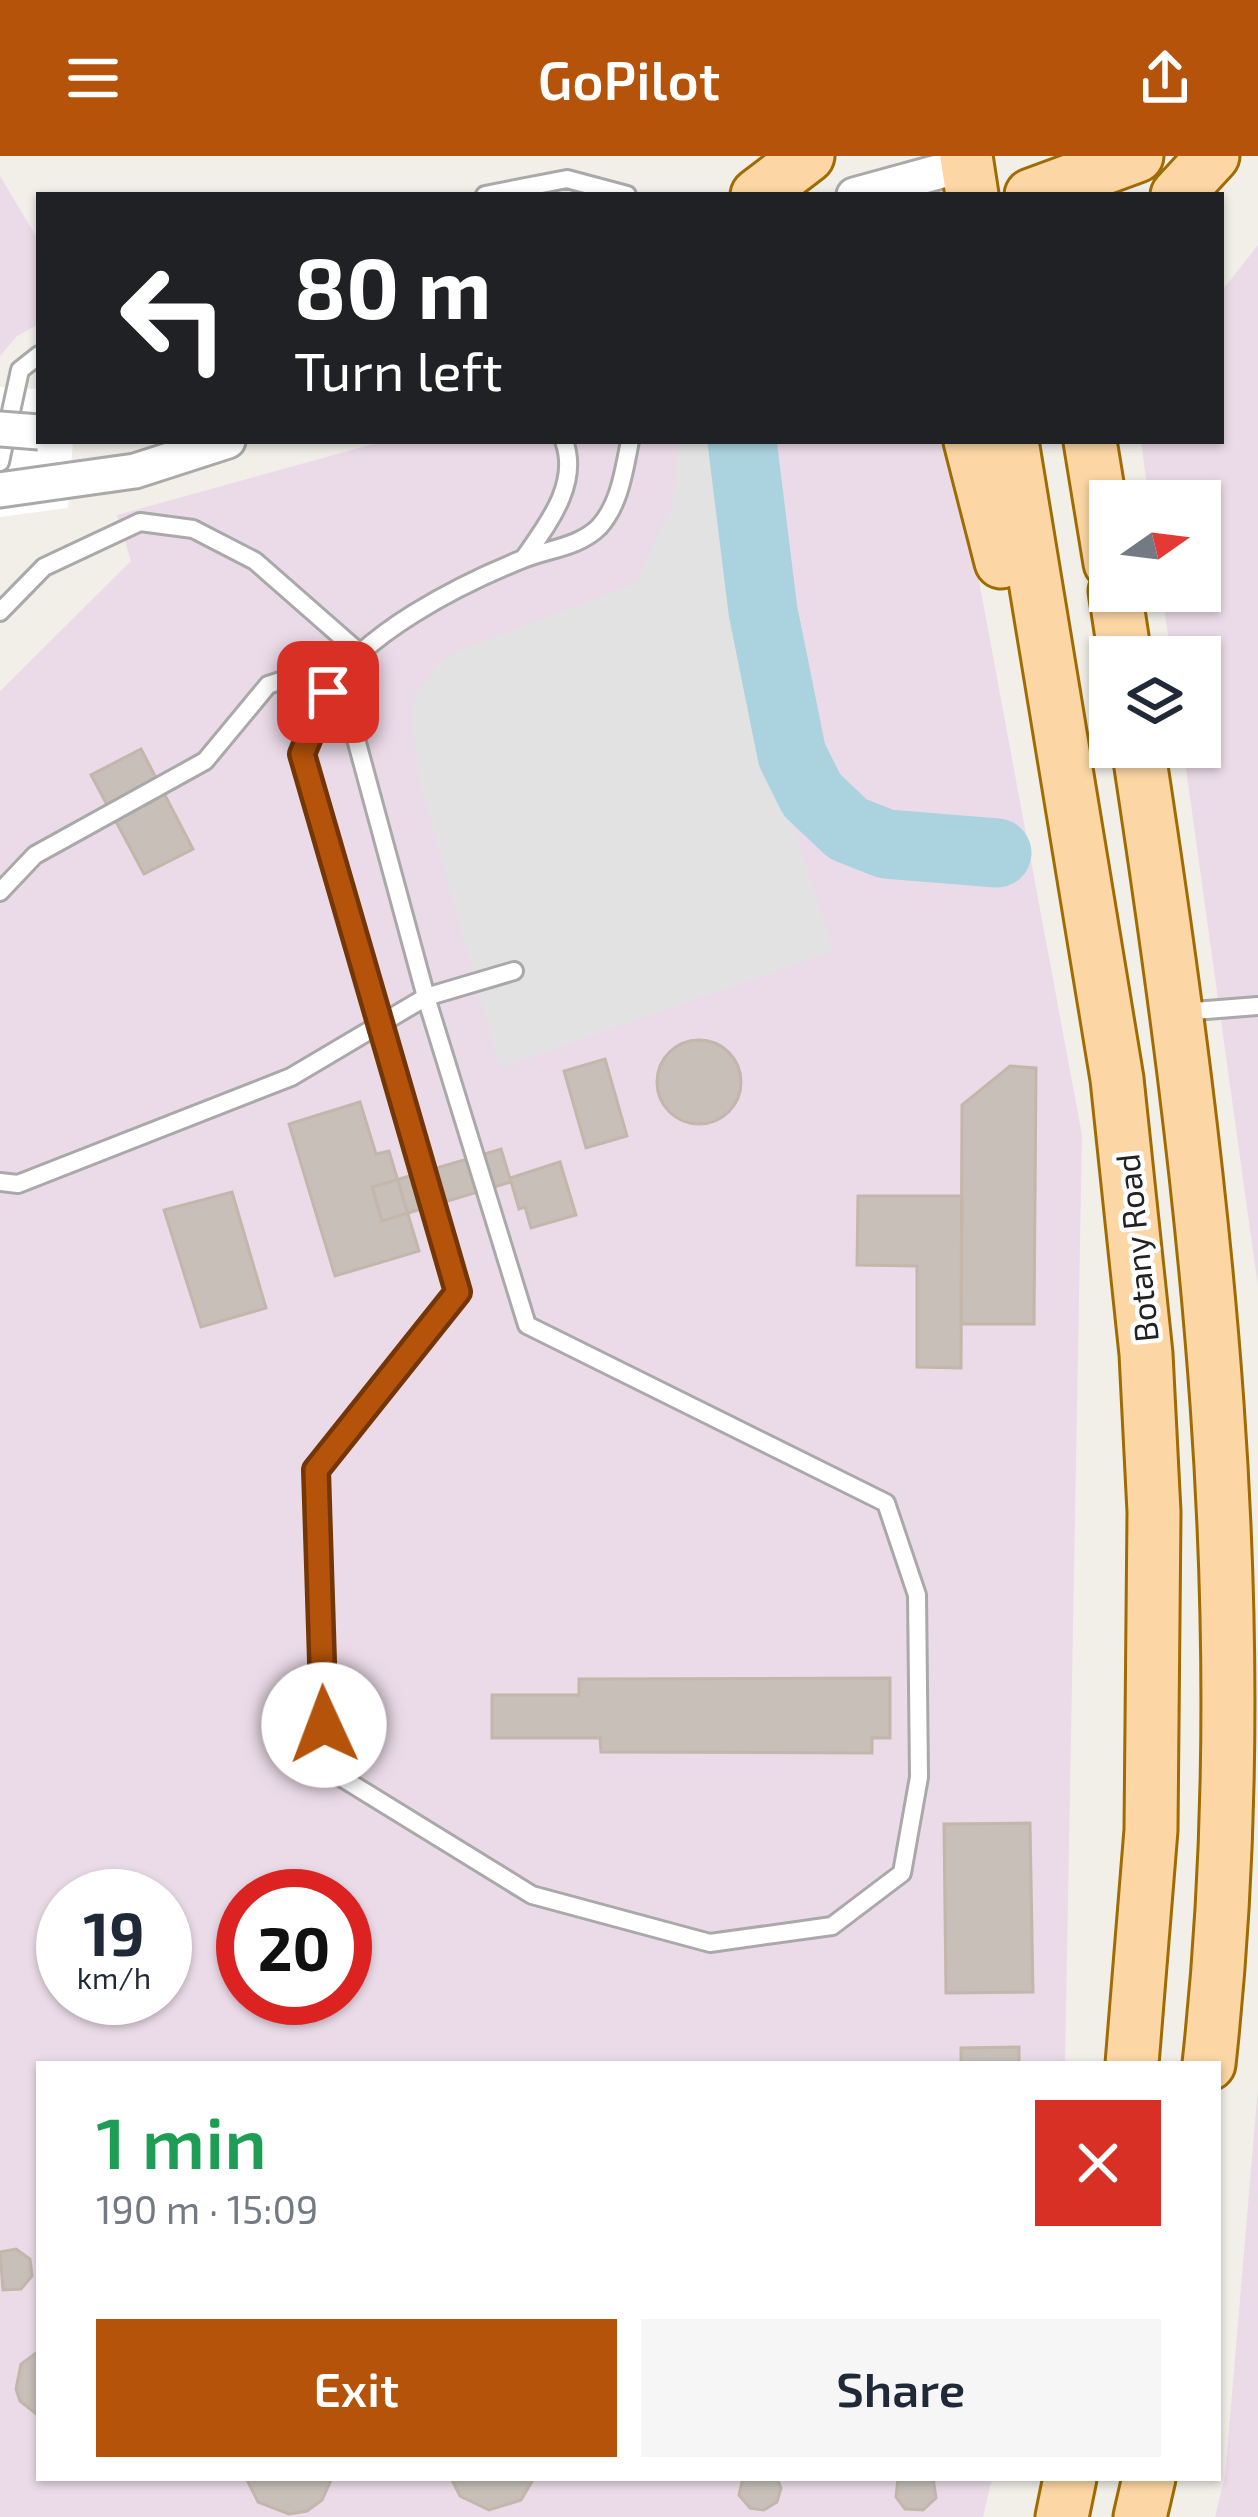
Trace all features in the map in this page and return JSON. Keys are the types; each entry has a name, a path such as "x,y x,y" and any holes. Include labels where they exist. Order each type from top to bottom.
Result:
{"main road":[{"path":"761,192 808,156"},
{"path":"1041,184 1137,156"},
{"path":"1181,192 1213,156"},
{"path":"971,444 1016,621 1064,769"},
{"name":"Botany Road","path":"1012,444 1120,1101 1148,1399 1154,1512 1151,1830 1132,2061"},
{"path":"1090,444 1096,480"},
{"path":"1141,768 1179,1012 1209,1267 1227,1565 1225,1870 1209,2061"},
{"path":"1062,2517 1069,2481"},
{"path":"1140,2517 1148,2481"}],"street":[{"path":"867,192 975,168"},
{"path":"0,429 36,432"},
{"path":"0,490 135,471 219,444"}],"lane":[{"path":"499,192 567,178 616,192"},
{"path":"0,462 20,370 36,357"},
{"path":"524,559 562,505 565,444"},
{"path":"328,692 356,739 426,997 527,1325 886,1503 917,1595 919,1778 902,1873 832,1926 710,1943 532,1895 326,1768 316,1470 458,1292 302,754 328,692 361,654 445,596 597,529 614,506 630,444"},
{"path":"0,612 44,567 140,522 193,529 255,561 361,654"},
{"path":"0,892 35,855 205,761 268,686 361,654"},
{"path":"0,1182 18,1184 291,1077 426,997 514,971"},
{"path":"1179,1012 1258,1006"}],"shaded area":[{"path":"0,176 36,236 36,326 17,336 0,356"},
{"path":"1258,245 1258,1287 1186,768 1221,768 1221,636 1168,636 1165,612 1221,612 1221,480 1146,480 1141,444 1224,444 1224,288"},
{"path":"373,444 954,444 1082,1135 1065,2061 36,2061 36,2481 991,2481 983,2517 0,2517 0,691 131,561 117,515"},
{"path":"678,444 718,444 769,747 833,951 500,1068 421,786 411,717 415,696 451,654 636,583 673,503"},
{"path":"1258,2087 1258,2517 1215,2517 1225,2476"}],"pier":[{"path":"0,387 36,389 36,444 73,444 68,508 0,517"}],"building":[{"path":"141,749 193,849 144,874 91,775"},
{"path":"699,1040 729,1052 741,1082 729,1112 699,1124 669,1112 657,1082 669,1052"},
{"path":"605,1059 627,1136 586,1148 564,1071"},
{"path":"1010,1066 1036,1068 1034,1324 961,1324 962,1105"},
{"path":"360,1102 376,1154 389,1151 419,1251 335,1276 289,1124"},
{"path":"501,1149 511,1182 382,1221 372,1187"},
{"path":"560,1162 576,1215 531,1228 525,1207 519,1209 510,1178"},
{"path":"232,1192 266,1308 201,1327 164,1210"},
{"path":"858,1196 962,1196 961,1368 917,1367 917,1266 857,1265"},
{"path":"890,1678 890,1738 872,1738 872,1753 601,1752 600,1738 492,1738 492,1695 579,1695 579,1679"},
{"path":"1030,1823 1033,1992 946,1993 944,1824"},
{"path":"1019,2047 1019,2061 961,2061 961,2048"},
{"path":"16,2249 30,2259 32,2276 21,2289 3,2290 0,2252"},
{"path":"36,2353 36,2414 20,2401 16,2389 21,2364"},
{"path":"248,2481 331,2481 322,2500 307,2511 289,2514 258,2502"},
{"path":"452,2481 532,2481 521,2500 489,2510 460,2496"},
{"path":"742,2481 778,2481 781,2488 777,2502 764,2510 750,2508 739,2495"},
{"path":"898,2481 933,2481 936,2498 923,2510 905,2509 896,2497"}],"waterway":[{"path":"742,444 763,611 792,755 812,795 848,829 886,844 997,853"}],"route":[{"path":"324,1725 316,1470 458,1292 302,754 328,692"}]}
